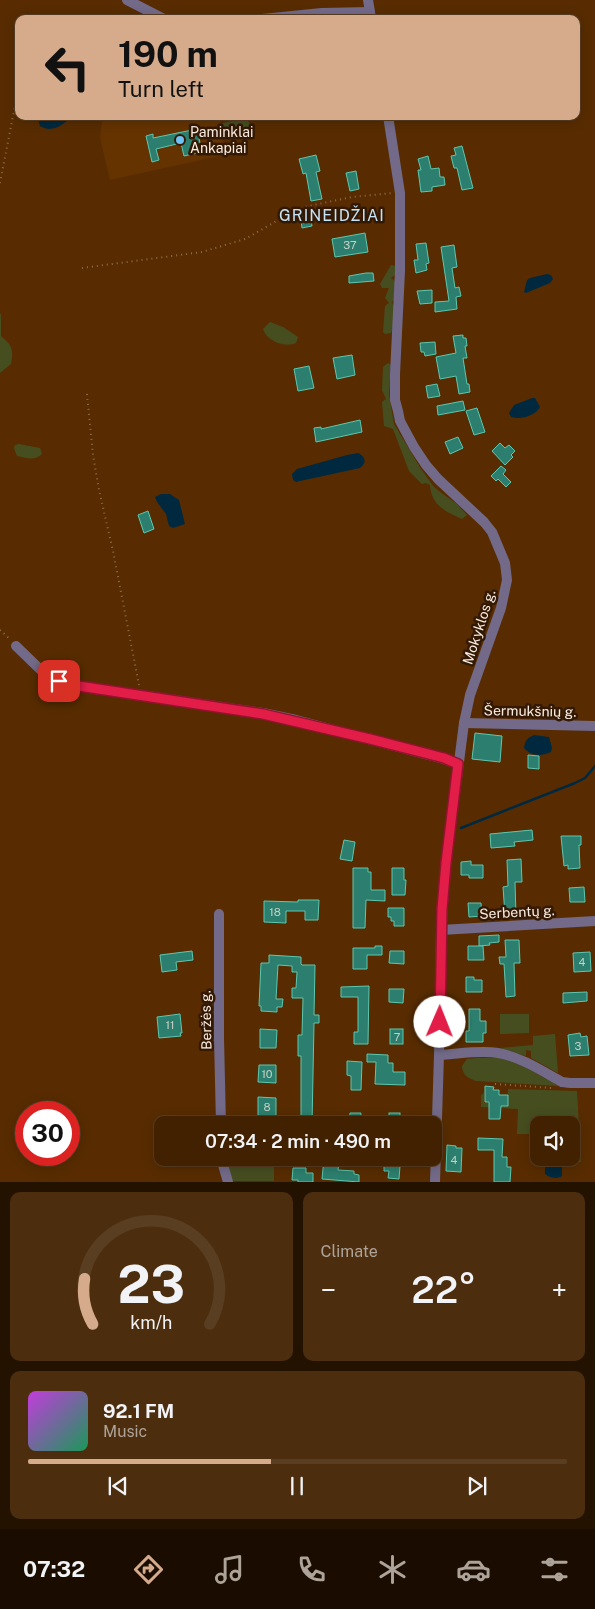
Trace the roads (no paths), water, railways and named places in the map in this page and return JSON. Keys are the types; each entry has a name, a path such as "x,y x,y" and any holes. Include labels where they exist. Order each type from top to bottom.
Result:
{"street":[{"path":"127,0 156,15"},
{"path":"302,15 322,13 371,15 368,0"},
{"name":"Mokyklos g.","path":"389,120 400,193 400,271 395,384 395,400 400,421 414,447 438,479 484,522 492,532 501,550 506,572 506,590 501,608 470,695 464,723 446,863 441,930 435,1182"},
{"path":"15,644 49,678 72,685 296,720 444,758 458,764"},
{"name":"Šermukšnių g.","path":"464,723 595,726"},
{"name":"Beržės g.","path":"219,914 221,1116"},
{"name":"Serbentų g.","path":"441,930 595,921"},
{"path":"439,1055 480,1052 499,1053 519,1059 562,1082 570,1084 595,1083"},
{"path":"224,1166 228,1182"}],"water":[{"path":"38,120 68,120 54,128 49,129 40,126"},
{"path":"547,274 551,275 553,279 550,283 526,293 524,292 527,280"},
{"path":"535,398 540,407 535,413 519,418 511,417 509,413 514,405"},
{"path":"358,453 365,460 360,468 296,482 293,480 292,474 297,469"},
{"path":"161,494 170,494 179,500 185,524 173,528 169,526 166,514 155,497"},
{"path":"534,735 549,737 552,748 551,752 537,755 530,753 524,748 527,740"},
{"path":"545,1166 562,1166 562,1176 558,1178 545,1174"}],"waterway":[{"path":"461,828 575,783 585,778 595,766"}],"place":[{"name":"Paminklai Ankapiai","path":"180,140"}],"district":[{"name":"GRINEIDŽIAI","path":"332,215"}]}
